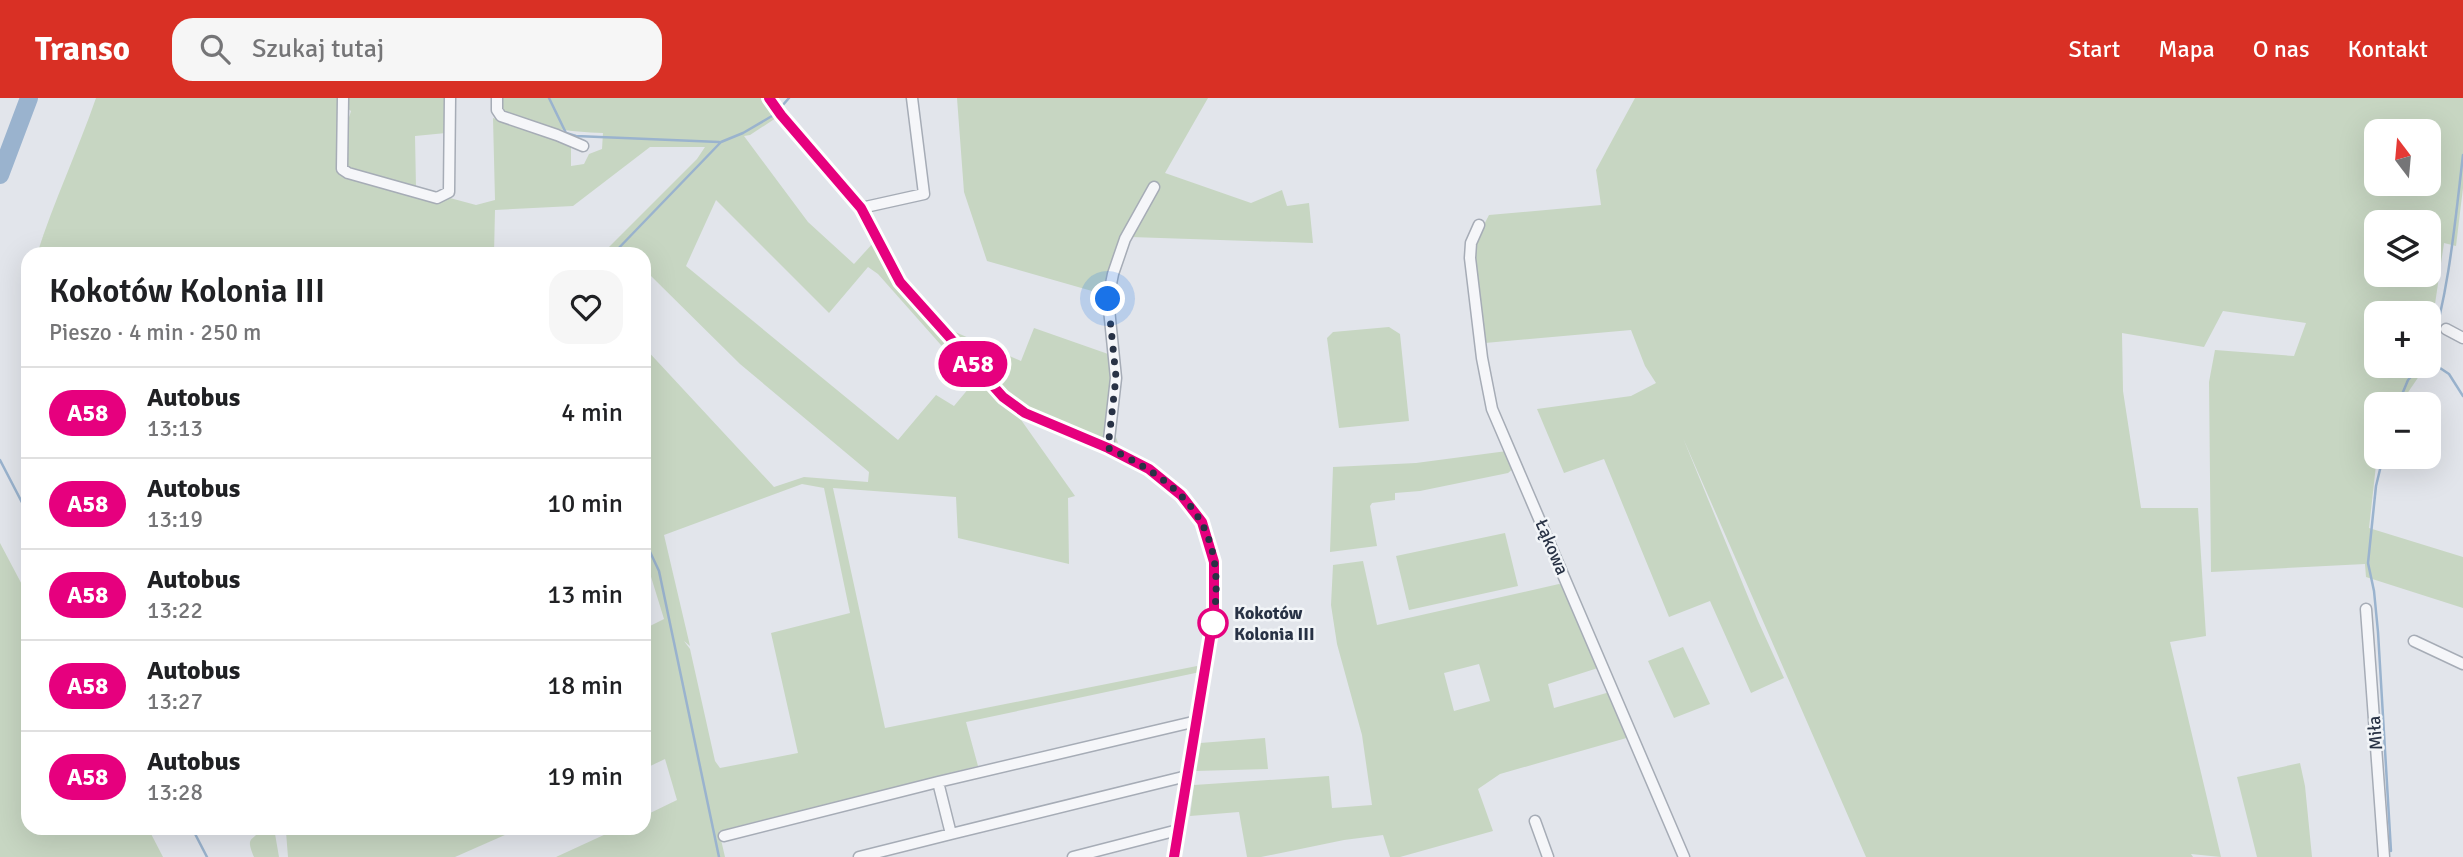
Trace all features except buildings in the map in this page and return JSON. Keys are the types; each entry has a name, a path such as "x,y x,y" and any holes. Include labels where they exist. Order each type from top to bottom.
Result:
{"street":[{"path":"343,98 342,169 437,198 449,192 450,98"},
{"path":"497,98 497,110 501,116 583,146"},
{"path":"769,98 861,208 900,282 1003,397 1025,413 1108,448 1149,469 1166,481 1195,510 1207,532 1214,562 1216,588 1211,642 1174,857"},
{"path":"861,208 925,194 912,98"},
{"path":"1108,448 1116,377 1108,299 1125,239 1154,187"},
{"name":"Łąkowa","path":"1479,225 1471,243 1470,258 1482,358 1492,409 1684,857"},
{"path":"2446,329 2463,338"},
{"name":"Miła","path":"2366,609 2384,857"},
{"path":"2414,641 2463,664"},
{"path":"724,836 938,782 1196,722"},
{"path":"859,857 1187,776"},
{"path":"938,782 951,834"},
{"path":"1535,821 1548,857"},
{"path":"1073,857 1178,830"}],"green space":[{"path":"96,98 341,98 339,167 348,179 424,200 436,202 450,198 476,205 495,200 493,118 539,132 571,146 571,166 584,164 589,154 602,149 603,133 564,130 527,121 503,110 501,98 764,98 776,118 744,136 808,222 854,264 874,242 896,284 953,348 948,353 878,274 868,267 829,313 716,200 686,266 898,440 936,395 954,406 974,382 957,362 962,357 1019,417 1075,496 1068,498 1069,564 958,538 956,497 833,488 885,728 1197,666 1200,672 966,722 978,766 719,831 725,857 556,857 604,835 651,835 651,813 677,800 665,759 651,766 651,626 664,619 651,577 651,355 774,487 804,477 868,482 869,472 740,364 651,276 651,247 609,247 697,159 705,147 650,147 573,206 495,210 494,247 40,247","holes":["802,484 824,488 850,613 771,633 798,753 720,768 715,761 690,649 684,641 690,646 664,535"]},
{"path":"348,98 446,98 446,133 415,136 416,188 347,168 347,124 351,111 348,109"},
{"path":"957,98 1208,98 1165,173 1251,203 1282,190 1287,206 1309,203 1313,243 1131,237 1122,258 1112,309 1119,365 1118,443 1053,422 1028,410 1000,387 953,331 1021,361 1034,328 1111,355 1106,295 987,261 964,192"},
{"path":"1635,98 2463,98 2463,188 2456,246 2444,243 2441,263 2441,210 2364,210 2364,287 2438,287 2435,301 2364,301 2364,378 2418,378 2408,392 2364,392 2364,469 2376,469 2369,528 2463,557 2463,608 2366,577 2365,564 2211,572 2209,382 2215,350 2294,356 2306,323 2223,311 2204,347 2122,333 2123,391 2141,508 2198,508 2206,636 2170,642 2221,857 2191,854 2193,857 1866,857 1683,438 1784,678 1751,693 1710,601 1669,617 1604,459 1564,473 1537,409 1631,396 1656,383 1645,366 1631,330 1485,343 1475,255 1477,238 1489,215 1601,205 1596,170"},
{"path":"1389,327 1400,334 1409,421 1339,428 1327,338 1333,332"},
{"path":"1507,451 1514,468 1508,473 1420,491 1395,493 1395,500 1372,503 1370,506 1377,546 1330,552 1333,467 1416,463"},
{"path":"1505,533 1518,586 1409,610 1396,556"},
{"path":"0,543 21,583 21,835 152,835 163,857 0,857"},
{"path":"1363,561 1377,625 1559,584 1565,586 1601,667 1548,684 1554,708 1610,692 1630,737 1500,774 1478,789 1493,831 1400,857 1390,857 1383,835 1261,857 1247,857 1239,812 1190,816 1194,785 1329,776 1332,808 1372,805 1362,735 1337,644 1331,605 1333,565","holes":["1479,664 1490,701 1454,711 1444,673"]},
{"path":"1683,647 1710,704 1674,718 1648,661"},
{"path":"1265,738 1268,769 1195,771 1200,743"},
{"path":"2300,763 2312,857 2257,857 2237,777"},
{"path":"275,835 279,857 254,857 250,845 253,837"},
{"path":"286,835 505,835 455,857 288,857"}],"waterway":[{"path":"0,175 29,98"},
{"path":"549,98 566,133 576,136 719,142"},
{"path":"782,106 789,98"},
{"path":"620,247 721,142 772,116"},
{"path":"2441,307 2463,155"},
{"path":"2441,369 2449,374 2463,396"},
{"path":"2403,392 2410,378"},
{"path":"0,460 21,500"},
{"path":"2380,469 2368,563 2378,632 2391,851"},
{"path":"651,554 659,571 719,857"},
{"path":"196,835 207,857"}],"bus line":[{"name":"A58","path":"769,98 861,208 900,282 1003,397 1025,413 1108,448 1149,469 1181,495 1202,522 1214,562 1214,614 1174,857"}],"place":[{"name":"Kokotów Kolonia III","path":"1213,623"}],"route":[{"path":"1108,299 1116,377 1108,448 1166,481 1195,510 1207,532 1214,562 1216,588 1213,623"}]}
